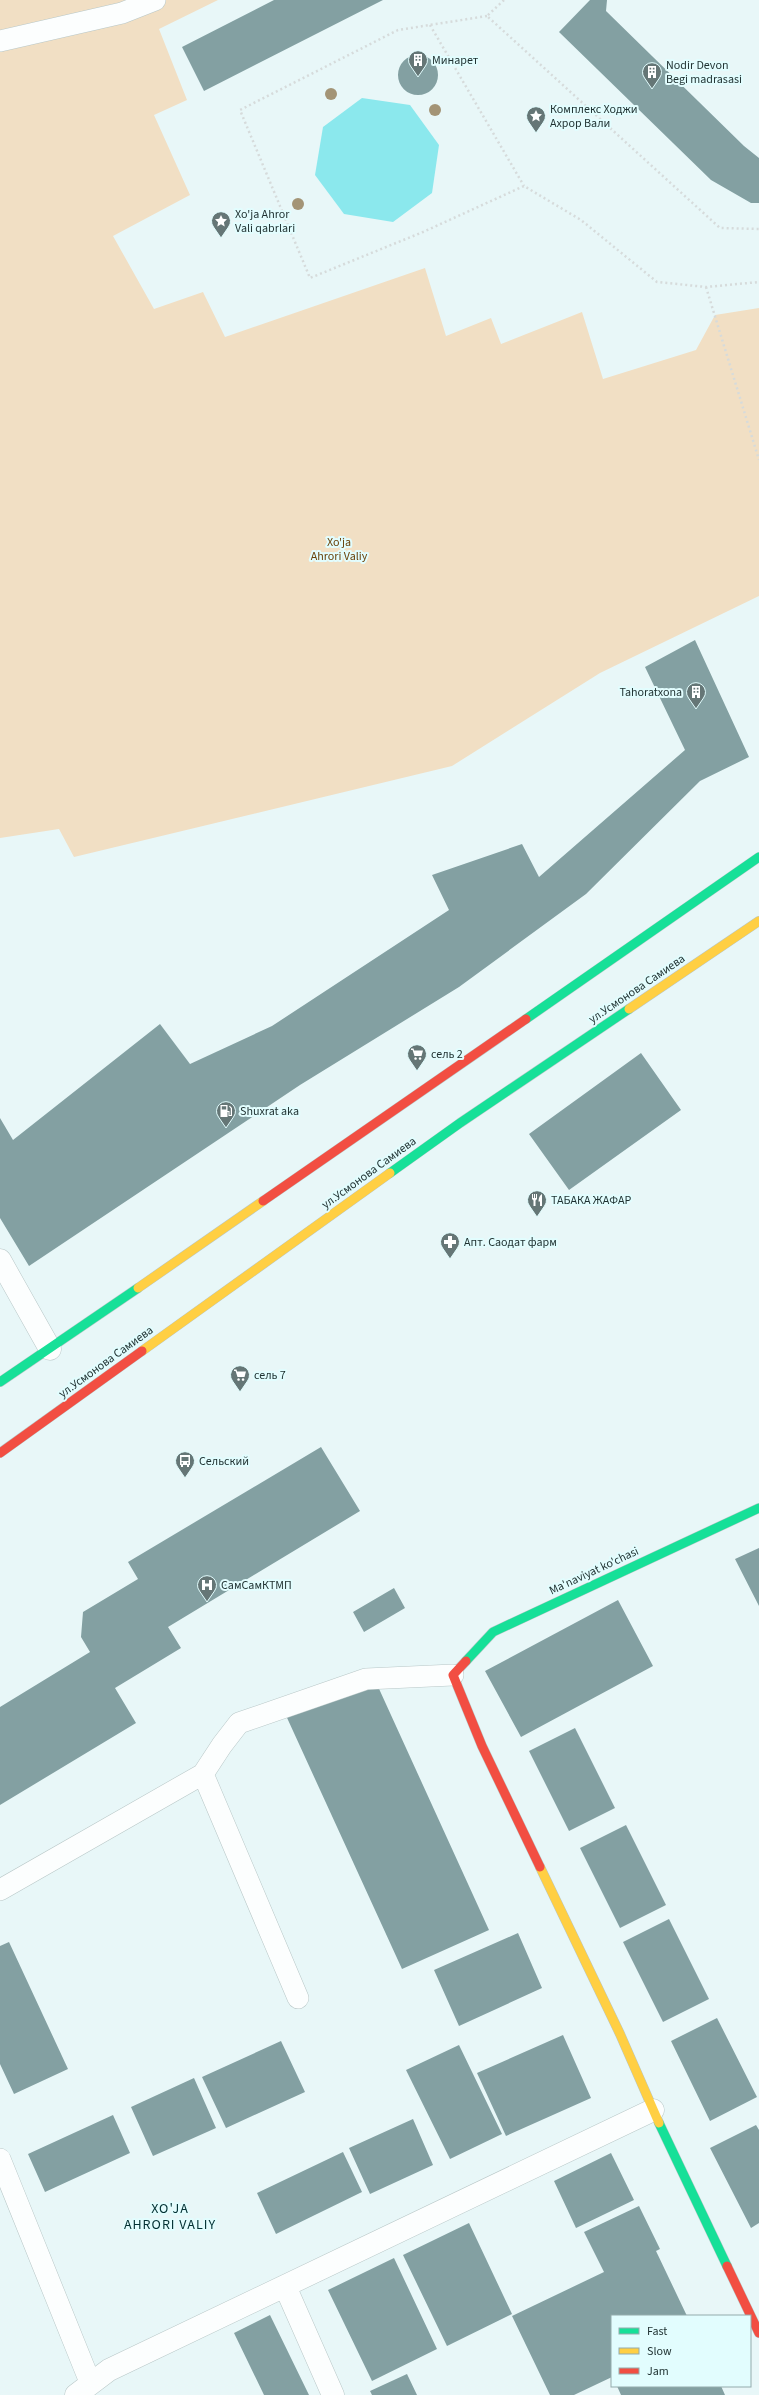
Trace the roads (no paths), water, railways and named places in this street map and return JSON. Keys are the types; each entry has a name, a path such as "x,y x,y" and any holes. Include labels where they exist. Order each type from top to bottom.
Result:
{"main road":[{"path":"0,1382 50,1349 759,857"},
{"name":"ул.Усмонова Самиева","path":"0,1454 460,1123 759,921"},
{"name":"Ma'naviyat ko'chasi","path":"453,1675 493,1632 759,1508"},
{"path":"453,1675 482,1746 620,2034 653,2110 750,2315"},
{"path":"751,2316 759,2333"}],"street":[{"path":"0,1260 50,1349"},
{"path":"83,2389 109,2370 653,2110"},
{"path":"285,2286 332,2395"}],"lane":[{"path":"0,41 122,14 155,0"},
{"path":"0,1890 203,1774 222,1745 239,1724 366,1679 453,1675"},
{"path":"203,1774 298,1998"},
{"path":"0,2158 83,2389"}],"water":[{"path":"362,98 410,105 439,145 432,193 393,222 344,214 315,175 323,127"}],"place":[{"name":"Минарет","path":"418,77"},
{"name":"Nodir Devon Begi madrasasi","path":"652,89"},
{"name":"Комплекс Ходжи Ахрор Вали","path":"536,133"},
{"name":"Xo'ja Ahror Vali qabrlari","path":"221,238"},
{"name":"Tahoratxona","path":"696,709"},
{"name":"сель 2","path":"417,1071"},
{"name":"Shuxrat aka","path":"226,1128"},
{"name":"ТАБАКА ЖАФАР","path":"537,1217"},
{"name":"Апт. Саодат фарм","path":"450,1259"},
{"name":"сель 7","path":"240,1392"},
{"name":"Сельский","path":"185,1478"},
{"name":"СамСамКТМП","path":"207,1602"}],"district":[{"name":"XO'JA AHRORI VALIY","path":"170,2218"}],"park label":[{"name":"Xo'ja Ahrori Valiy","path":"339,549"}]}
